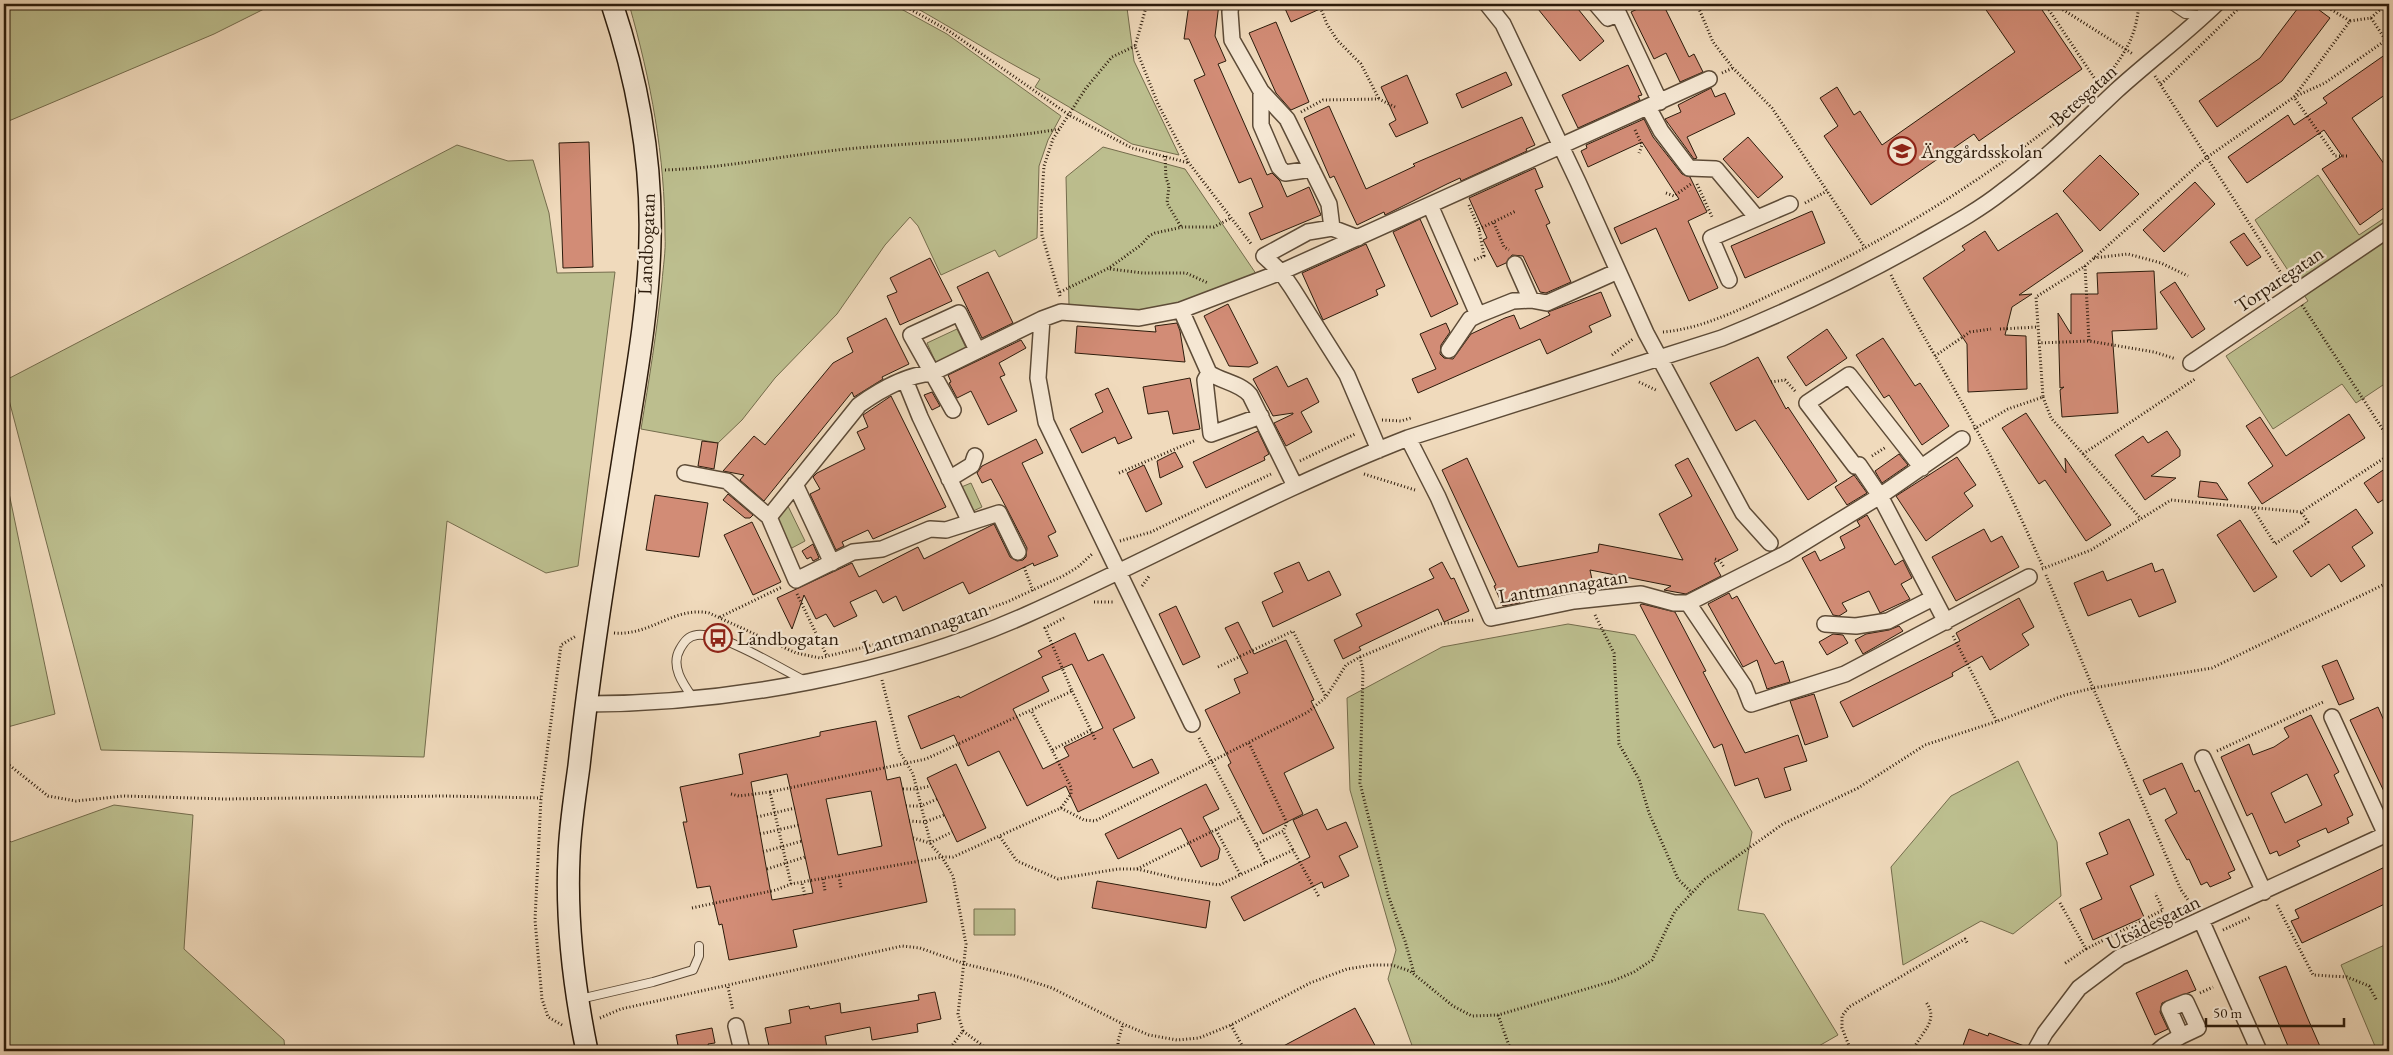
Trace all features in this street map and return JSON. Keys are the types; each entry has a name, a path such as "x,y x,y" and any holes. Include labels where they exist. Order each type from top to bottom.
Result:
{"street":[{"name":"Landbogatan","path":"587,1051 578,999 570,929 569,855 585,704 644,308 650,239 648,171 642,115 612,4"},
{"path":"1232,4 1230,12 1232,40 1261,91 1287,119 1329,204 1332,228"},
{"path":"1487,4 1503,24 1659,358 1743,513 1770,543"},
{"path":"1596,4 1608,18 1616,9 1654,104 1662,132 1689,168 1716,169 1757,218"},
{"name":"Betesgatan","path":"1884,263 2003,192 2084,123 2147,64 2176,42 2216,4"},
{"path":"769,517 858,405 878,392 919,374 932,373 976,350 1061,312 1139,318 1181,310 1224,294 1358,238 1709,79"},
{"path":"1261,91 1261,125 1280,167 1285,173 1312,169"},
{"path":"1729,280 1711,238 1790,204"},
{"path":"1430,205 1478,315"},
{"path":"1358,238 1332,228 1308,232 1264,256 1280,272 1347,374 1379,450"},
{"name":"Torparegatan","path":"2191,363 2389,228"},
{"name":"Lantmannagatan","path":"585,704 637,704 694,700 806,682 878,665 955,643 1025,616 1295,486 1408,438 1722,338 1805,304 1884,263"},
{"path":"1515,264 1531,300"},
{"path":"1449,350 1470,319 1478,315 1513,301 1531,300 1547,303 1618,272"},
{"path":"1181,310 1209,372 1219,379 1244,388 1261,416 1295,486"},
{"path":"953,410 911,335 959,313 976,350"},
{"path":"1042,319 1038,378 1046,422 1192,724"},
{"path":"1209,372 1205,380 1211,434 1261,416"},
{"path":"1922,468 1849,374 1807,403 1855,466 1859,465 1880,496 1946,622"},
{"path":"905,380 970,522"},
{"name":"Lantmannagatan","path":"1408,438 1438,497 1491,618 1597,599 1641,594 1674,603 1688,603"},
{"path":"1962,439 1880,496 1786,554 1688,603 1744,686 1751,704 1845,674 2029,577"},
{"path":"949,479 972,465 975,456"},
{"path":"684,474 727,481 769,517 794,581 853,552 882,549 930,529 946,530 999,513 1018,552"},
{"path":"795,484 832,563"},
{"path":"1825,624 1856,626 1888,621 1933,598"},
{"name":"Utsädesgatan","path":"2035,1051 2062,1008 2079,988 2120,957 2388,834 2332,717"},
{"path":"2203,758 2264,892"},
{"path":"2201,920 2259,1051"},
{"path":"736,1026 742,1051"},
{"path":"2158,1051 2181,1036"}],"lane":[{"path":"2170,4 2184,14 2204,16"},
{"path":"694,700 678,675 677,664 678,653 682,644 687,639 696,635 718,638 806,682"},
{"path":"578,999 653,982 693,970 699,956 698,946"}],"path":[{"path":"901,4 949,30 1068,115 1132,148 1190,163"},
{"path":"1147,4 1135,46 1158,104 1190,163 1248,241 1264,256"},
{"path":"1319,4 1327,24 1337,40 1361,64 1379,99"},
{"path":"1697,4 1713,42 1733,68 1772,108 1865,248"},
{"path":"2045,4 2100,86"},
{"path":"2054,4 2147,64 2389,439"},
{"path":"2094,91 2128,50 2137,22 2139,4"},
{"path":"2161,84 2243,4"},
{"path":"2322,4 2350,21 2371,18 2386,4"},
{"path":"2371,18 2389,45"},
{"path":"2294,97 2350,21"},
{"path":"2141,519 2051,418 2043,396 2036,297 2085,266 2206,158 2294,97 2325,83 2386,40"},
{"path":"1061,312 1060,292 1042,235 1041,210 1044,166 1053,139 1086,88 1112,57 1135,46"},
{"path":"2294,97 2334,156 2348,156"},
{"path":"1287,119 1324,100 1379,99 1395,107"},
{"path":"1629,116 1642,145 1639,154"},
{"path":"1602,358 1611,355 1629,341 1646,333 1678,330 1743,308 1810,277 1865,248 1961,190 2064,116"},
{"path":"648,171 707,168 847,149 958,142 1060,129"},
{"path":"1165,156 1166,178 1169,186 1167,203 1181,227"},
{"path":"1696,181 1720,234"},
{"path":"1457,268 1484,256 1479,229 1462,191"},
{"path":"1790,204 1800,206 1827,191"},
{"path":"1479,229 1494,223 1516,210"},
{"path":"1060,292 1109,268 1141,245 1149,236 1181,227 1214,227 1232,218"},
{"path":"1494,223 1504,247 1510,251 1515,264"},
{"path":"2094,258 2128,254 2161,263 2188,276"},
{"path":"1884,263 1911,317 1976,427 2012,497 2182,890 2201,920"},
{"path":"2085,266 2089,341"},
{"path":"1109,268 1143,273 1186,274 1203,279 1224,294"},
{"path":"2000,329 2038,327"},
{"path":"1935,356 1970,332 1991,329"},
{"path":"2038,343 2089,341 2154,352 2191,363"},
{"path":"2083,454 2199,376"},
{"path":"1771,382 1785,380 1807,403"},
{"path":"1962,439 1976,427 2008,409 2043,396"},
{"path":"1418,416 1401,421 1381,420 1368,425 1343,441 1150,532 1105,545 1078,567 1033,591 922,633 820,658 796,653 720,617 696,610 683,612 652,627 628,634 596,631 574,637 561,645 541,798 535,920 542,1000 548,1017 562,1025 582,1025 621,1009 728,987 902,946 920,948 965,964 1015,976 1052,988 1149,1035 1177,1040 1199,1038 1231,1025 1310,983 1347,969 1373,965 1392,965 1410,971 1453,1006 1472,1016 1498,1015 1613,981 1634,972 1652,960 1675,911 1705,879 1783,824 1858,788 1925,746 1997,722 2066,695 2093,688 2212,668 2389,582"},
{"path":"1119,473 1176,447 1211,434"},
{"path":"1859,465 1899,438"},
{"path":"1343,441 1358,472 1438,497"},
{"path":"2057,563 2091,550 2171,500 2301,512 2389,455"},
{"path":"2253,509 2275,544 2308,522 2301,512"},
{"path":"1018,552 1033,591"},
{"path":"720,617 794,581 827,656"},
{"path":"1597,599 1592,609 1614,653 1618,744 1639,779 1649,813 1678,879 1692,893"},
{"path":"1086,606 1094,602"},
{"path":"1070,615 1045,628 1096,741"},
{"path":"1061,808 1084,820 1095,821 1308,712 1326,697 1346,665 1360,657 1439,624 1491,618"},
{"path":"1946,622 1997,722"},
{"path":"1218,667 1293,631 1326,697"},
{"path":"876,645 878,665 900,752 913,774 930,842 942,857 953,876 966,944 958,1014 963,1030 990,1051"},
{"path":"1360,657 1364,670 1364,718 1360,783 1388,895 1405,941 1414,974"},
{"path":"730,794 739,796 770,792 926,759 1032,712 1072,691"},
{"path":"2203,758 2324,701 2332,717"},
{"path":"692,908 776,890 791,884 802,884 942,857 953,857 1061,808 1070,794 1071,787 1032,712"},
{"path":"1192,724 1266,863"},
{"path":"1052,750 1091,730"},
{"path":"1249,743 1286,823 1283,831 1257,844"},
{"path":"4,761 48,796 76,801 124,796 226,799 426,796 541,798"},
{"path":"902,788 917,789 930,786"},
{"path":"770,792 791,884"},
{"path":"906,806 921,806 937,799"},
{"path":"757,817 795,808"},
{"path":"909,821 925,822 944,815"},
{"path":"1138,869 1241,817"},
{"path":"760,834 798,825"},
{"path":"1216,830 1241,876"},
{"path":"1283,831 1319,898"},
{"path":"913,838 930,842 952,832"},
{"path":"1000,837 1018,861 1058,879 1118,869 1138,869 1179,879 1219,885 1293,850"},
{"path":"764,852 802,841"},
{"path":"767,869 805,857"},
{"path":"839,876 841,888"},
{"path":"823,879 825,891"},
{"path":"802,884 806,895"},
{"path":"2155,893 2166,916"},
{"path":"2060,903 2086,949"},
{"path":"2277,904 2313,976 2347,977 2369,986 2376,1002"},
{"path":"2064,964 2086,949 2163,910"},
{"path":"1851,1051 1842,1022 1842,1016 1849,1007 1965,938 1968,944"},
{"path":"728,987 736,1026"},
{"path":"1913,1051 1916,1041 1932,1018 1932,1010 1926,1002"},
{"path":"1498,1015 1511,1051"},
{"path":"1118,1051 1118,1040 1123,1024"},
{"path":"1231,1025 1245,1051"},
{"path":"948,1051 963,1030"}],"green space":[{"path":"4,4 274,4 214,34 4,123"},
{"path":"629,4 892,4 947,34 1061,116 1048,140 1039,166 1037,238 999,257 995,250 941,275 918,226 910,217 885,245 837,314 775,378 742,420 718,443 641,429 662,282 665,247 664,206 659,148 650,90"},
{"path":"909,4 1129,4 1127,8 1134,61 1179,155 1132,144 1035,87 1040,79"},
{"path":"457,145 508,161 533,160 549,213 557,273 615,272 578,566 546,573 447,521 424,757 101,750 4,381"},
{"path":"1103,147 1185,169 1263,284 1170,318 1069,306 1066,177"},
{"path":"2318,175 2359,235 2389,215 2389,381 2356,403 2342,384 2273,429 2226,356 2308,301 2255,220"},
{"path":"957,329 966,348 936,363 927,343"},
{"path":"4,469 55,714 4,728"},
{"path":"971,483 982,507 971,512 959,488"},
{"path":"786,502 805,541 790,549 776,519"},
{"path":"1568,624 1635,635 1752,832 1738,910 1764,914 1838,1035 1810,1051 1414,1051 1388,979 1396,950 1350,790 1347,698 1442,647"},
{"path":"2018,761 2057,842 2061,896 2013,934 1981,921 1903,965 1891,867 1951,796"},
{"path":"114,805 193,815 184,949 284,1040 285,1051 4,1051 4,835 11,842"},
{"path":"974,909 1015,909 1015,935 974,935"},
{"path":"2389,943 2389,1051 2377,1051 2341,965"}],"building":[{"path":"1189,4 1219,4 1215,36 1226,61 1218,64 1267,175 1272,173 1280,181 1287,197 1309,187 1321,215 1261,240 1249,213 1263,207 1251,178 1239,183 1194,80 1205,75 1189,39 1184,39"},
{"path":"1283,4 1331,4 1291,22"},
{"path":"1534,4 1574,4 1604,41 1580,61"},
{"path":"1648,4 1663,4 1689,57 1694,54 1703,72 1680,82 1666,53 1654,59 1631,12"},
{"path":"1982,4 2038,4 2082,69 1979,141 1974,134 1871,205 1824,136 1838,126 1820,98 1837,87 1854,115 1860,111 1882,145 2015,52"},
{"path":"2301,4 2311,4 2330,18 2282,81 2217,127 2199,101 2260,58"},
{"path":"1276,22 1309,102 1291,110 1276,93 1249,33"},
{"path":"2389,52 2389,92 2352,118 2389,171 2389,204 2360,225 2322,169 2342,156 2324,130 2247,183 2228,157 2288,115 2294,125 2327,103 2323,98"},
{"path":"1628,65 1642,95 1638,96 1640,100 1578,128 1562,95"},
{"path":"1506,72 1512,85 1462,108 1456,94"},
{"path":"1407,75 1428,123 1396,137 1389,124 1396,120 1381,87"},
{"path":"1711,88 1715,97 1725,93 1735,114 1687,137 1697,158 1694,159 1665,119 1681,112 1678,105"},
{"path":"1329,106 1366,189 1415,166 1413,164 1522,117 1535,145 1526,149 1527,151 1461,181 1460,178 1385,215 1384,212 1357,225 1334,176 1330,178 1304,118"},
{"path":"1644,119 1653,137 1682,174 1690,177 1707,212 1688,221 1718,288 1689,301 1656,228 1621,244 1614,228 1679,199 1642,142 1588,167 1581,151 1587,148 1586,145"},
{"path":"1748,137 1783,177 1758,198 1723,159"},
{"path":"589,142 593,267 563,268 559,143"},
{"path":"2100,155 2139,194 2100,231 2063,191"},
{"path":"1535,168 1543,187 1535,190 1550,223 1546,225 1571,282 1546,293 1540,292 1523,256 1512,255 1506,263 1497,267 1483,240 1487,238 1469,198"},
{"path":"2195,182 2215,204 2164,252 2143,230"},
{"path":"1812,211 1825,243 1745,278 1731,246"},
{"path":"2057,213 2083,251 2019,295 2032,294 2012,307 2005,335 2026,336 2027,389 1968,392 1967,344 1923,278 1965,250 1962,246 1985,231 1998,251"},
{"path":"1420,219 1458,304 1431,317 1393,232"},
{"path":"2244,233 2261,257 2247,266 2230,242"},
{"path":"1366,244 1385,286 1376,290 1378,295 1323,320 1302,273"},
{"path":"930,258 952,301 900,325 887,296 897,292 890,278"},
{"path":"2154,271 2157,329 2112,331 2118,413 2062,417 2060,390 2064,387 2060,388 2058,313 2071,334 2071,294 2098,294 2097,273"},
{"path":"988,272 1013,323 982,338 957,287"},
{"path":"2175,282 2205,329 2192,338 2160,292"},
{"path":"1601,292 1611,316 1589,326 1592,332 1547,354 1540,339 1418,393 1412,379 1436,369 1420,334 1446,323 1450,332 1441,345 1440,354 1444,358 1453,359 1471,334 1505,318 1514,315 1520,329 1550,315 1548,312"},
{"path":"1228,304 1258,363 1249,367 1229,366 1204,316"},
{"path":"886,318 909,364 882,377 883,379 854,397 852,392 764,501 740,480 744,475 723,471 754,436 765,445 833,363 853,352 847,338"},
{"path":"1177,323 1185,362 1075,353 1077,326 1156,332 1155,326"},
{"path":"1827,329 1847,358 1806,386 1787,357"},
{"path":"1883,338 1915,386 1920,383 1949,426 1922,445 1889,395 1884,398 1856,355"},
{"path":"1021,340 1026,348 999,363 1005,375 1000,377 1017,411 988,425 971,391 957,398 949,383 951,382 948,375"},
{"path":"1758,357 1786,409 1788,407 1837,481 1808,500 1755,420 1736,431 1710,383"},
{"path":"1277,366 1288,387 1307,378 1319,402 1301,412 1312,432 1286,446 1274,423 1293,413 1273,416 1253,379"},
{"path":"1190,378 1200,429 1173,434 1168,411 1148,414 1143,387"},
{"path":"1108,388 1132,438 1118,444 1115,437 1082,453 1070,429 1103,412 1095,394"},
{"path":"932,392 940,406 932,410 924,395"},
{"path":"891,396 946,507 873,539 868,530 842,542 844,546 836,550 810,494 820,489 813,477 817,473 865,449 857,432 868,427 863,415"},
{"path":"2026,413 2066,473 2065,458 2111,525 2086,541 2045,480 2039,484 2002,428"},
{"path":"2349,414 2365,438 2262,504 2248,483 2273,466 2246,426 2260,417 2286,456"},
{"path":"1258,431 1269,454 1264,457 1265,460 1206,488 1193,462"},
{"path":"2167,431 2180,450 2180,456 2151,476 2176,478 2145,500 2115,455 2143,436 2148,443"},
{"path":"1036,439 1043,453 1022,463 1056,532 1048,536 1058,556 1034,566 1033,563 969,594 963,582 903,611 896,596 883,603 876,590 850,602 857,616 834,627 826,614 816,619 804,595 792,629 777,598 852,563 859,577 918,547 924,559 994,524 1010,557 1017,561 1023,560 1026,557 1027,548 1007,509 991,479 982,483 977,473 982,466"},
{"path":"702,441 718,443 714,469 698,466"},
{"path":"1175,452 1183,467 1160,478 1157,461"},
{"path":"1899,454 1908,465 1882,483 1875,471"},
{"path":"1957,457 1976,485 1964,493 1973,506 1926,541 1896,496"},
{"path":"1467,458 1518,567 1598,552 1599,544 1683,560 1659,514 1692,496 1675,465 1688,458 1738,550 1714,563 1721,576 1686,594 1664,590 1671,586 1590,570 1593,584 1518,598 1520,603 1503,606 1494,586 1496,585 1442,470"},
{"path":"1144,465 1162,504 1146,512 1127,473"},
{"path":"2389,466 2389,496 2378,503 2364,483"},
{"path":"1854,475 1867,493 1847,505 1835,487"},
{"path":"2200,481 2217,483 2228,500 2198,497"},
{"path":"728,494 753,515 750,518 745,518 723,500"},
{"path":"655,495 708,503 699,557 646,550"},
{"path":"2356,509 2373,533 2352,547 2365,566 2341,582 2329,564 2311,577 2293,551"},
{"path":"1867,515 1895,565 1903,560 1912,578 1901,584 1910,599 1880,613 1869,591 1842,603 1847,611 1839,616 1833,615 1802,558 1815,551 1820,561 1845,548 1840,537 1860,526 1857,521"},
{"path":"2240,520 2277,577 2254,592 2217,535"},
{"path":"752,522 781,582 753,595 724,535"},
{"path":"1984,529 1991,542 2002,536 2019,567 1956,601 1932,557"},
{"path":"813,544 819,558 813,561 811,557 807,559 802,551"},
{"path":"1299,562 1308,581 1329,571 1341,595 1273,627 1262,602 1283,592 1274,573"},
{"path":"1442,562 1451,579 1454,578 1469,611 1444,622 1438,609 1359,647 1361,650 1343,659 1334,640 1362,626 1356,614 1434,578 1429,569"},
{"path":"2152,563 2155,572 2163,569 2176,602 2139,617 2131,599 2088,616 2074,583 2103,571 2107,581"},
{"path":"1729,593 1732,599 1737,596 1775,664 1783,661 1790,682 1767,689 1757,660 1743,667 1708,604"},
{"path":"2019,598 2034,627 2022,634 2029,645 1990,670 1982,656 1952,673 1953,676 1853,727 1840,702 1960,641 1956,633"},
{"path":"1640,605 1675,612 1706,671 1703,672 1745,753 1798,735 1807,761 1784,768 1791,790 1765,798 1758,778 1735,786 1722,744 1714,748"},
{"path":"1176,606 1200,657 1183,665 1159,614"},
{"path":"1238,622 1254,654 1286,640 1314,700 1311,701 1334,748 1284,773 1303,814 1263,834 1228,765 1231,763 1205,710 1240,693 1234,679 1248,673 1225,628"},
{"path":"1899,626 1903,631 1863,654 1855,640 1866,634 1889,630"},
{"path":"1075,633 1088,661 1103,654 1135,718 1113,729 1133,768 1152,759 1159,773 1078,812 1066,786 1027,806 999,751 968,766 954,735 921,749 908,716 959,696 960,698 1042,657 1038,651","holes":["1072,664 1103,728 1064,747 1069,756 1043,769 1013,709 1049,691 1042,677"]},
{"path":"1833,634 1843,635 1848,643 1827,655 1819,642"},
{"path":"2337,660 2354,699 2339,705 2322,666"},
{"path":"1814,694 1828,737 1805,745 1790,701"},
{"path":"2378,707 2389,732 2389,802 2350,720"},
{"path":"2311,715 2339,772 2334,775 2353,815 2347,818 2349,823 2328,833 2326,828 2297,841 2300,846 2279,856 2277,851 2270,854 2252,813 2247,816 2221,757 2249,744 2253,755 2274,747 2289,737 2284,728","holes":["2307,774 2322,805 2285,823 2271,793"]},
{"path":"876,721 887,780 900,777 927,902 793,930 797,947 729,960 722,924 719,925 710,886 697,888 683,822 687,822 680,787 743,774 739,754 820,736 820,732","holes":["787,774 813,893 772,900 751,782","871,791 882,846 838,855 826,799"]},
{"path":"2182,763 2195,792 2199,790 2235,870 2228,873 2231,878 2210,887 2207,882 2201,885 2189,859 2187,860 2165,820 2177,813 2165,788 2150,795 2143,780"},
{"path":"956,764 986,828 957,842 927,778"},
{"path":"1206,784 1219,809 1203,817 1220,849 1218,859 1201,867 1181,828 1118,859 1105,834"},
{"path":"1317,809 1327,830 1346,822 1358,847 1339,856 1349,876 1324,888 1322,882 1244,921 1231,897 1310,857 1293,820"},
{"path":"2129,819 2154,875 2130,886 2144,917 2093,940 2080,909 2102,899 2086,863 2108,854 2099,833"},
{"path":"2389,865 2389,902 2302,943 2291,921 2299,918 2295,910"},
{"path":"1097,881 1210,901 1206,928 1092,908"},
{"path":"2286,966 2322,1051 2290,1051 2259,977"},
{"path":"2187,970 2196,990 2162,1003 2160,1012 2168,1029 2155,1035 2136,993"},
{"path":"935,992 941,1019 917,1024 918,1032 872,1040 870,1027 825,1036 827,1048 813,1051 770,1051 765,1028 791,1023 789,1010 809,1006 810,1009 840,1003 841,1013 919,1000 918,995"},
{"path":"1355,1008 1378,1051 1274,1051"},
{"path":"712,1028 715,1043 708,1044 710,1051 679,1051 676,1035"},
{"path":"1969,1029 1988,1036 1989,1033 2027,1047 2026,1051 1961,1051"}],"place":[{"name":"Änggårdsskolan","path":"1902,151"},
{"name":"Landbogatan","path":"718,638"}]}
